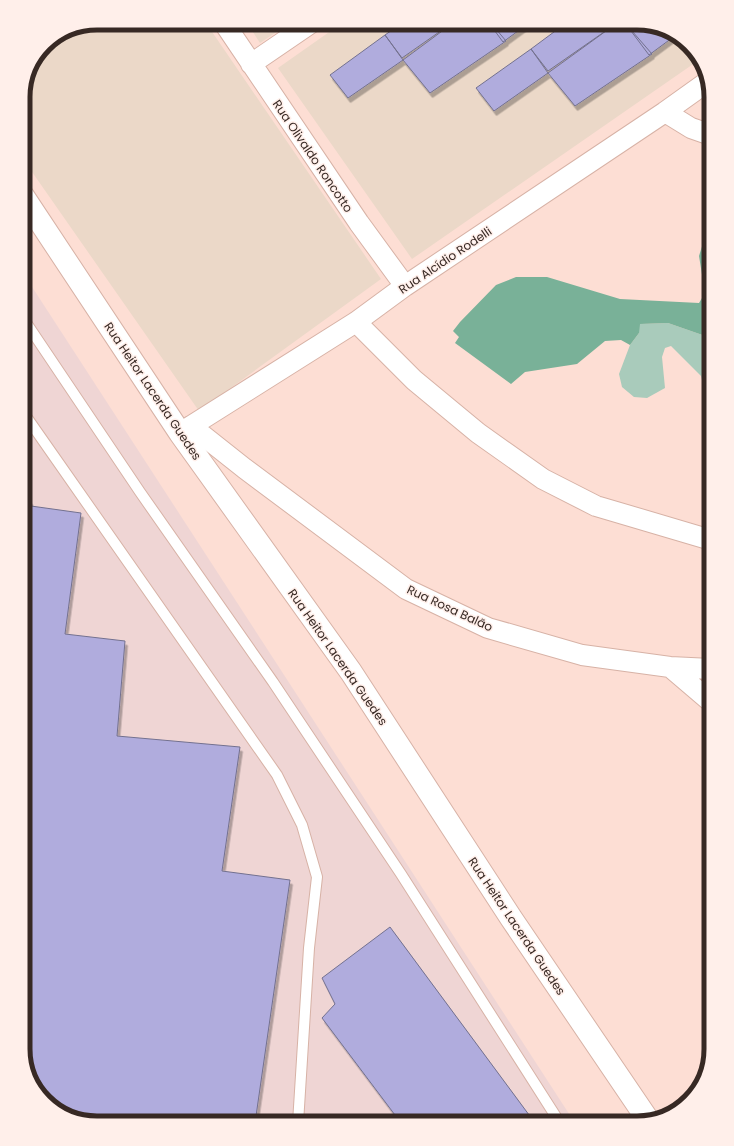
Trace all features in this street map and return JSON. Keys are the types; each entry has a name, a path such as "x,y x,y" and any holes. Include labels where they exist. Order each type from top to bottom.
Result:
{"street":[{"name":"Rua Olivaldo Roncotto","path":"229,30 359,224 405,286"},
{"path":"251,64 301,30"},
{"name":"Rua Alcídio Rodelli","path":"185,429 356,322 405,286 665,112 703,85"},
{"path":"665,112 691,128 704,133"},
{"name":"Rua Heitor Lacerda Guedes","path":"30,206 351,672 511,918 645,1115"},
{"path":"356,322 414,380 478,433 543,479 596,506 704,538"},
{"name":"Rua Rosa Balão","path":"185,429 244,468 406,589 488,628 582,655 670,667 704,669"},
{"path":"670,667 704,696"}],"lane":[{"path":"30,328 140,492 273,682 401,874 556,1116"},
{"path":"30,422 278,775 302,825 317,877 309,948 298,1116"}],"shaded area":[{"path":"211,30 381,279 199,411 30,169 30,93 35,72 41,60 60,41 84,31"},
{"path":"252,30 280,30 260,43"},
{"path":"332,30 641,30 650,31 674,41 687,53 695,63 412,259 278,68"},
{"path":"30,284 570,1116 93,1116 84,1115 60,1105 41,1086 32,1066 30,1049"}],"green space":[{"path":"704,240 704,287 699,256"},
{"path":"516,277 547,277 620,299 699,303 704,295 704,336 668,323 640,324 639,333 630,345 621,340 605,341 577,364 525,372 511,384 455,343 459,337 453,331 496,285"},
{"path":"668,323 704,336 704,388 701,376 671,346 665,348 662,357 665,388 647,398 634,397 622,387 619,374 630,345 639,333 639,324"}],"building":[{"path":"392,30 442,30 402,58 385,35"},
{"path":"444,30 497,30 506,41 430,93 403,60"},
{"path":"494,30 519,30 503,42"},
{"path":"557,30 607,30 548,71 531,49"},
{"path":"607,30 631,30 652,54 575,106 548,73"},
{"path":"630,30 650,31 670,39 649,55"},
{"path":"385,35 403,60 348,98 330,75"},
{"path":"531,49 548,73 494,111 476,88"},
{"path":"30,500 31,506 81,513 65,634 125,641 117,736 240,747 222,871 290,880 256,1116 84,1115 60,1105 41,1086 32,1066 30,1049"},
{"path":"390,927 530,1116 396,1116 322,1018 335,1004 322,978"}]}
